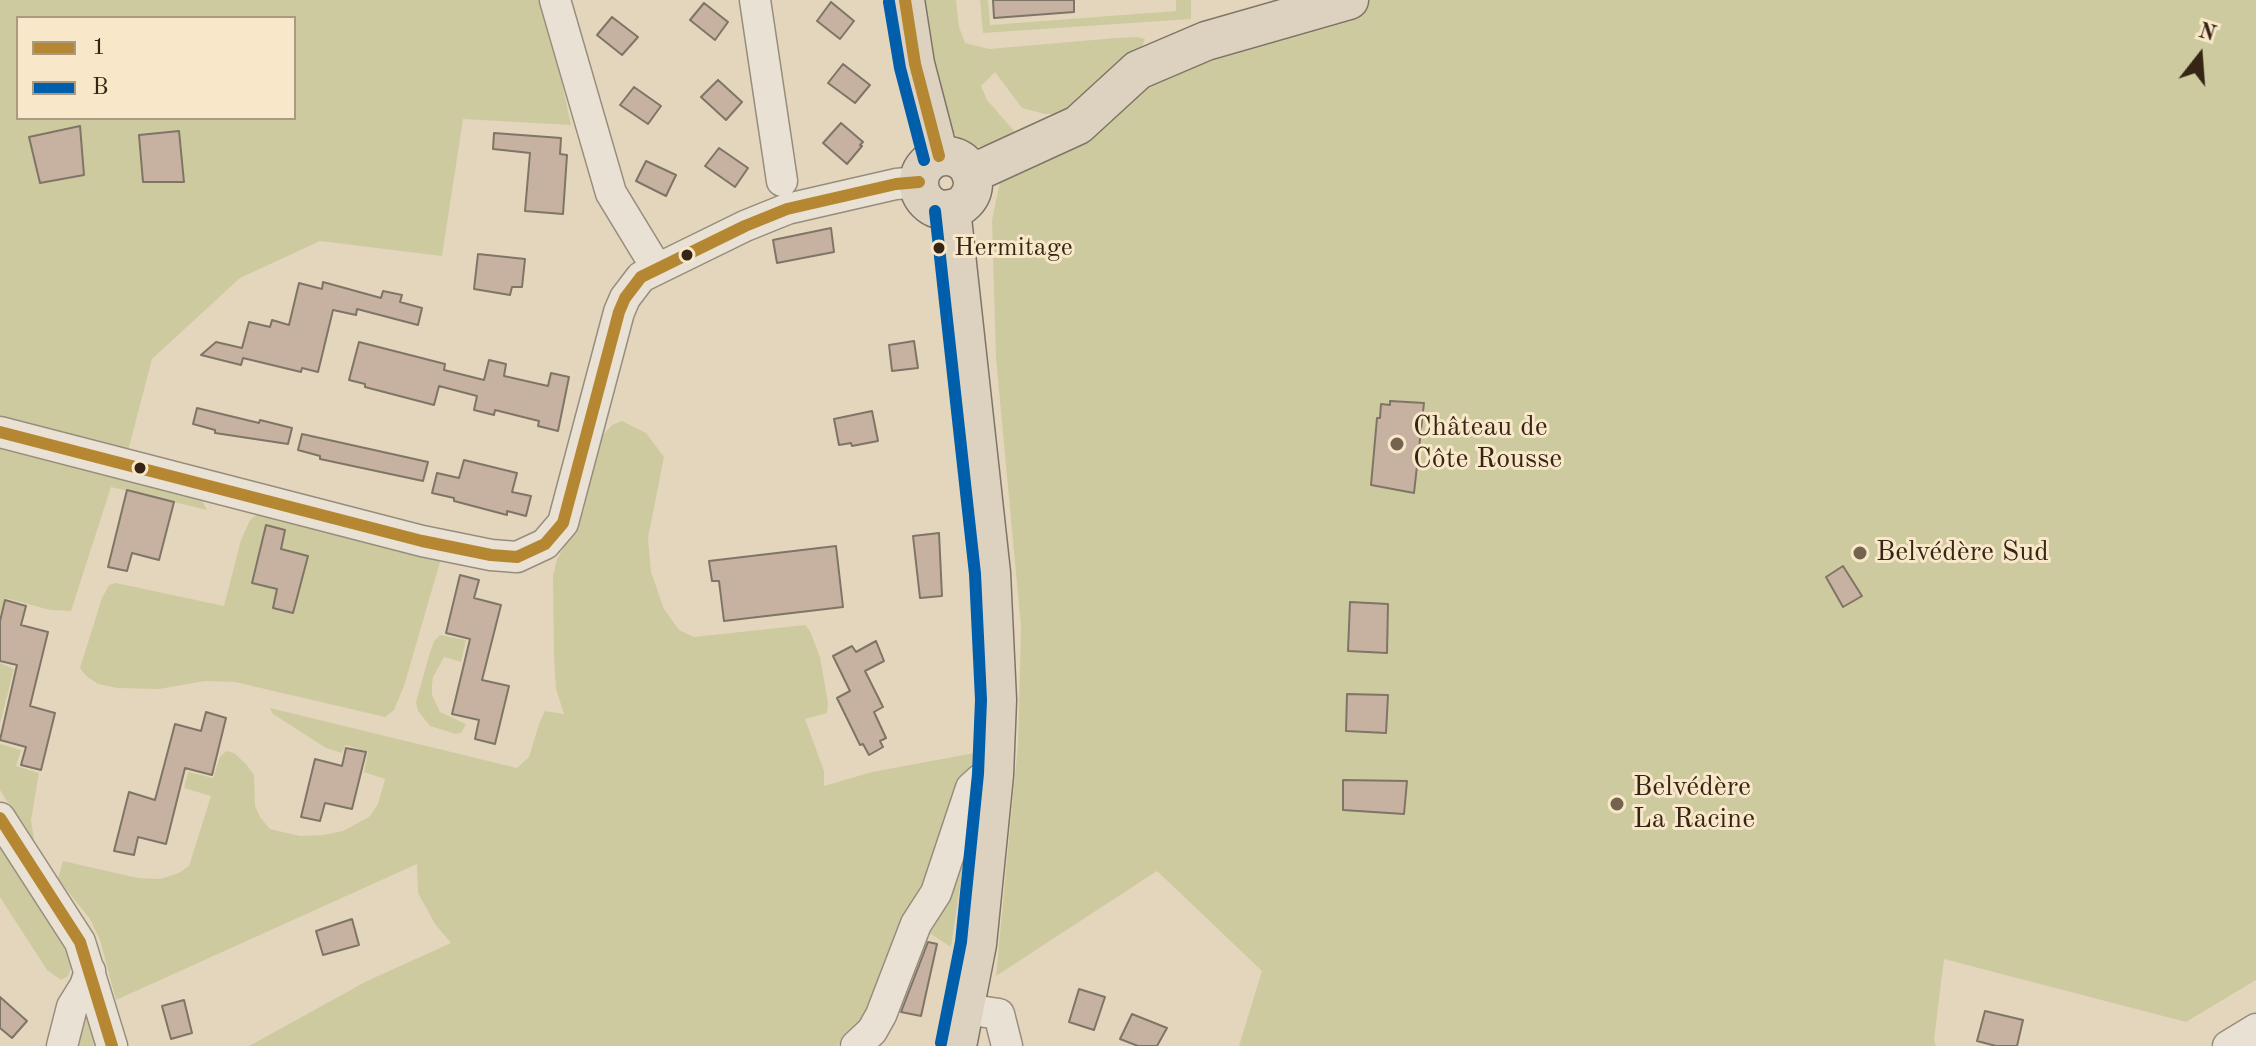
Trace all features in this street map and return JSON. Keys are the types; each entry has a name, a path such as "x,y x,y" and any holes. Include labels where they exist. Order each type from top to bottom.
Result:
{"main road":[{"path":"905,0 915,64 943,171"},
{"path":"957,1046 977,944 994,775 997,674 991,573 951,209 935,208 921,195 943,171 1078,125 1138,70 1206,41 1349,0"}],"street":[{"path":"555,0 611,193 656,267"},
{"path":"755,0 782,181"},
{"path":"0,432 422,541 517,557 545,544 556,535 563,523 619,312 641,277 656,267 787,209 943,171"},
{"path":"856,1046 872,1031 881,1015 916,924 936,893 971,788 981,779 994,775"},
{"path":"0,818 80,942 112,1046"},
{"path":"62,1046 72,1007 90,971"},
{"path":"965,1009 999,1014 1007,1046"},
{"path":"2228,1046 2256,1029"}],"shaded area":[{"path":"0,0 544,0 571,125 463,119 442,256 320,241 240,278 152,359 128,451 0,417"},
{"path":"923,0 956,0 959,27 965,43 989,49 1116,38 1145,39 1141,49 1123,57 1073,107 1059,114 1022,108 995,72 981,86 987,100 1015,132 993,144 976,147 962,144 948,124 935,79"},
{"path":"980,0 988,0 990,25 1176,11 1176,0 1191,0 1191,19 983,33"},
{"path":"1370,0 2256,0 2256,980 2186,1022 1944,959 1934,1040 1936,1046 1239,1046 1262,971 1157,871 996,976 1018,744 1021,627 996,358 992,220 1001,177 1123,106 1166,74 1352,21"},
{"path":"622,421 646,433 664,457 648,538 651,572 664,609 679,630 694,637 805,625 810,631 820,657 828,703 827,713 805,719 824,771 824,786 872,772 980,752 951,947 917,925 866,1019 837,1046 249,1046 367,981 451,943 435,924 418,893 417,864 116,1000 100,940 90,919 58,879 63,861 138,878 160,879 179,873 189,866 211,796 184,788 188,772 213,778 220,757 226,751 234,753 254,775 255,806 270,829 300,836 343,831 369,817 378,804 385,779 364,772 368,752 346,745 342,753 326,748 273,714 270,708 517,768 529,757 545,711 564,714 556,689 554,657 553,576 557,559 583,513 602,436 612,425"},
{"path":"0,445 191,491 207,510 111,487 71,611 50,610 5,598 0,616"},
{"path":"259,513 437,555 440,562 404,686 394,710 385,717 235,682 205,681 159,689 117,688 98,684 80,668 109,585 116,583 224,606 241,540 250,520"},
{"path":"440,635 466,640 461,662 444,657 432,685 432,695 440,712 466,724 462,732 456,734 430,726 418,711 416,702 434,641"},
{"path":"0,663 14,669 0,724"},
{"path":"0,744 21,750 16,766 39,773 31,820 35,846 0,790"},
{"path":"0,842 66,939 72,965 68,976 61,980 47,970 0,897"},
{"path":"89,1012 103,1046 67,1046 78,1014"}],"building":[{"path":"993,0 1074,0 1074,12 994,18"},
{"path":"831,2 854,21 840,39 817,21"},
{"path":"704,3 728,22 715,40 690,20"},
{"path":"612,17 638,37 622,55 597,35"},
{"path":"843,64 870,85 855,103 828,83"},
{"path":"718,80 742,102 726,120 701,97"},
{"path":"634,87 661,106 648,124 620,105"},
{"path":"841,123 863,142 847,164 823,143"},
{"path":"80,126 84,175 40,183 29,137"},
{"path":"179,131 184,182 143,182 139,135"},
{"path":"494,133 561,138 560,154 567,155 563,214 525,211 530,153 493,149"},
{"path":"719,148 748,168 735,187 705,166"},
{"path":"646,161 676,175 666,196 636,181"},
{"path":"831,228 834,252 777,263 773,240"},
{"path":"478,254 525,259 522,287 512,287 510,295 474,289"},
{"path":"323,282 381,298 383,291 402,295 400,302 422,308 418,325 357,309 356,315 333,310 318,372 302,368 301,372 243,358 241,365 201,355 216,342 242,348 249,322 270,327 272,320 289,325 299,283 322,289"},
{"path":"914,341 918,368 892,371 889,345"},
{"path":"359,342 445,364 444,370 484,380 489,360 506,364 504,376 548,386 551,373 569,377 558,431 538,426 539,421 495,410 494,415 474,410 477,396 439,386 434,405 349,380"},
{"name":"Château de Côte Rousse","path":"1390,401 1424,403 1414,493 1371,485 1377,418 1380,418 1381,404 1390,405"},
{"path":"197,408 292,428 288,444 215,433 215,430 193,424"},
{"path":"872,411 878,441 839,445 834,419"},
{"path":"302,434 428,462 423,481 320,459 320,456 298,450"},
{"path":"464,460 517,473 512,492 531,496 526,516 507,511 507,515 432,493 437,473 459,478"},
{"path":"127,490 174,502 159,560 132,553 127,571 108,567"},
{"path":"266,525 285,530 281,549 308,556 293,613 273,608 277,589 252,583"},
{"path":"939,533 942,596 920,598 913,536"},
{"path":"836,546 843,607 724,621 719,581 712,581 709,561"},
{"path":"1843,566 1862,596 1843,607 1826,577"},
{"path":"460,575 479,580 474,598 501,605 482,680 509,686 495,744 475,739 479,720 452,714 470,639 446,633"},
{"path":"5,600 26,606 21,625 48,632 30,706 55,713 41,770 21,765 26,747 0,740 17,665 0,661 0,621"},
{"path":"1350,602 1388,604 1387,653 1348,651"},
{"path":"876,641 884,661 865,671 883,707 874,712 886,738 880,741 883,747 869,755 863,744 860,745 837,698 850,691 833,656 852,646 856,652"},
{"path":"1347,694 1388,695 1386,733 1346,731"},
{"path":"206,712 226,718 212,775 185,768 166,844 138,837 134,855 114,851 129,792 155,800 175,724 201,731"},
{"path":"346,748 366,752 352,809 325,803 320,821 301,817 315,759 342,766"},
{"path":"1343,780 1407,781 1404,814 1343,810"},
{"path":"352,919 359,945 323,955 316,931"},
{"path":"928,942 937,944 921,1016 901,1012"},
{"path":"1079,989 1105,997 1094,1030 1069,1022"},
{"path":"0,997 27,1021 12,1038 0,1028"},
{"path":"184,1000 192,1033 171,1039 162,1006"},
{"path":"1985,1011 2023,1020 2017,1046 1996,1046 1977,1041"},
{"path":"1132,1014 1167,1028 1157,1046 1138,1046 1120,1039"}],"transit line":[{"name":"1","path":"905,0 915,64 939,156"},
{"name":"B","path":"889,2 900,68 924,160"},
{"name":"1","path":"0,432 422,541 517,557 545,544 563,523 619,312 641,277 787,209 896,184 919,182"},
{"name":"B","path":"935,211 975,574 981,700 978,774 961,942 941,1043"},
{"name":"1","path":"0,818 80,942 112,1046"}],"place":[{"name":"Hermitage","path":"939,248"},
{"name":"Château de Côte Rousse","path":"1397,444"},
{"name":"Belvédère Sud","path":"1860,553"},
{"name":"Belvédère La Racine","path":"1617,804"}]}
